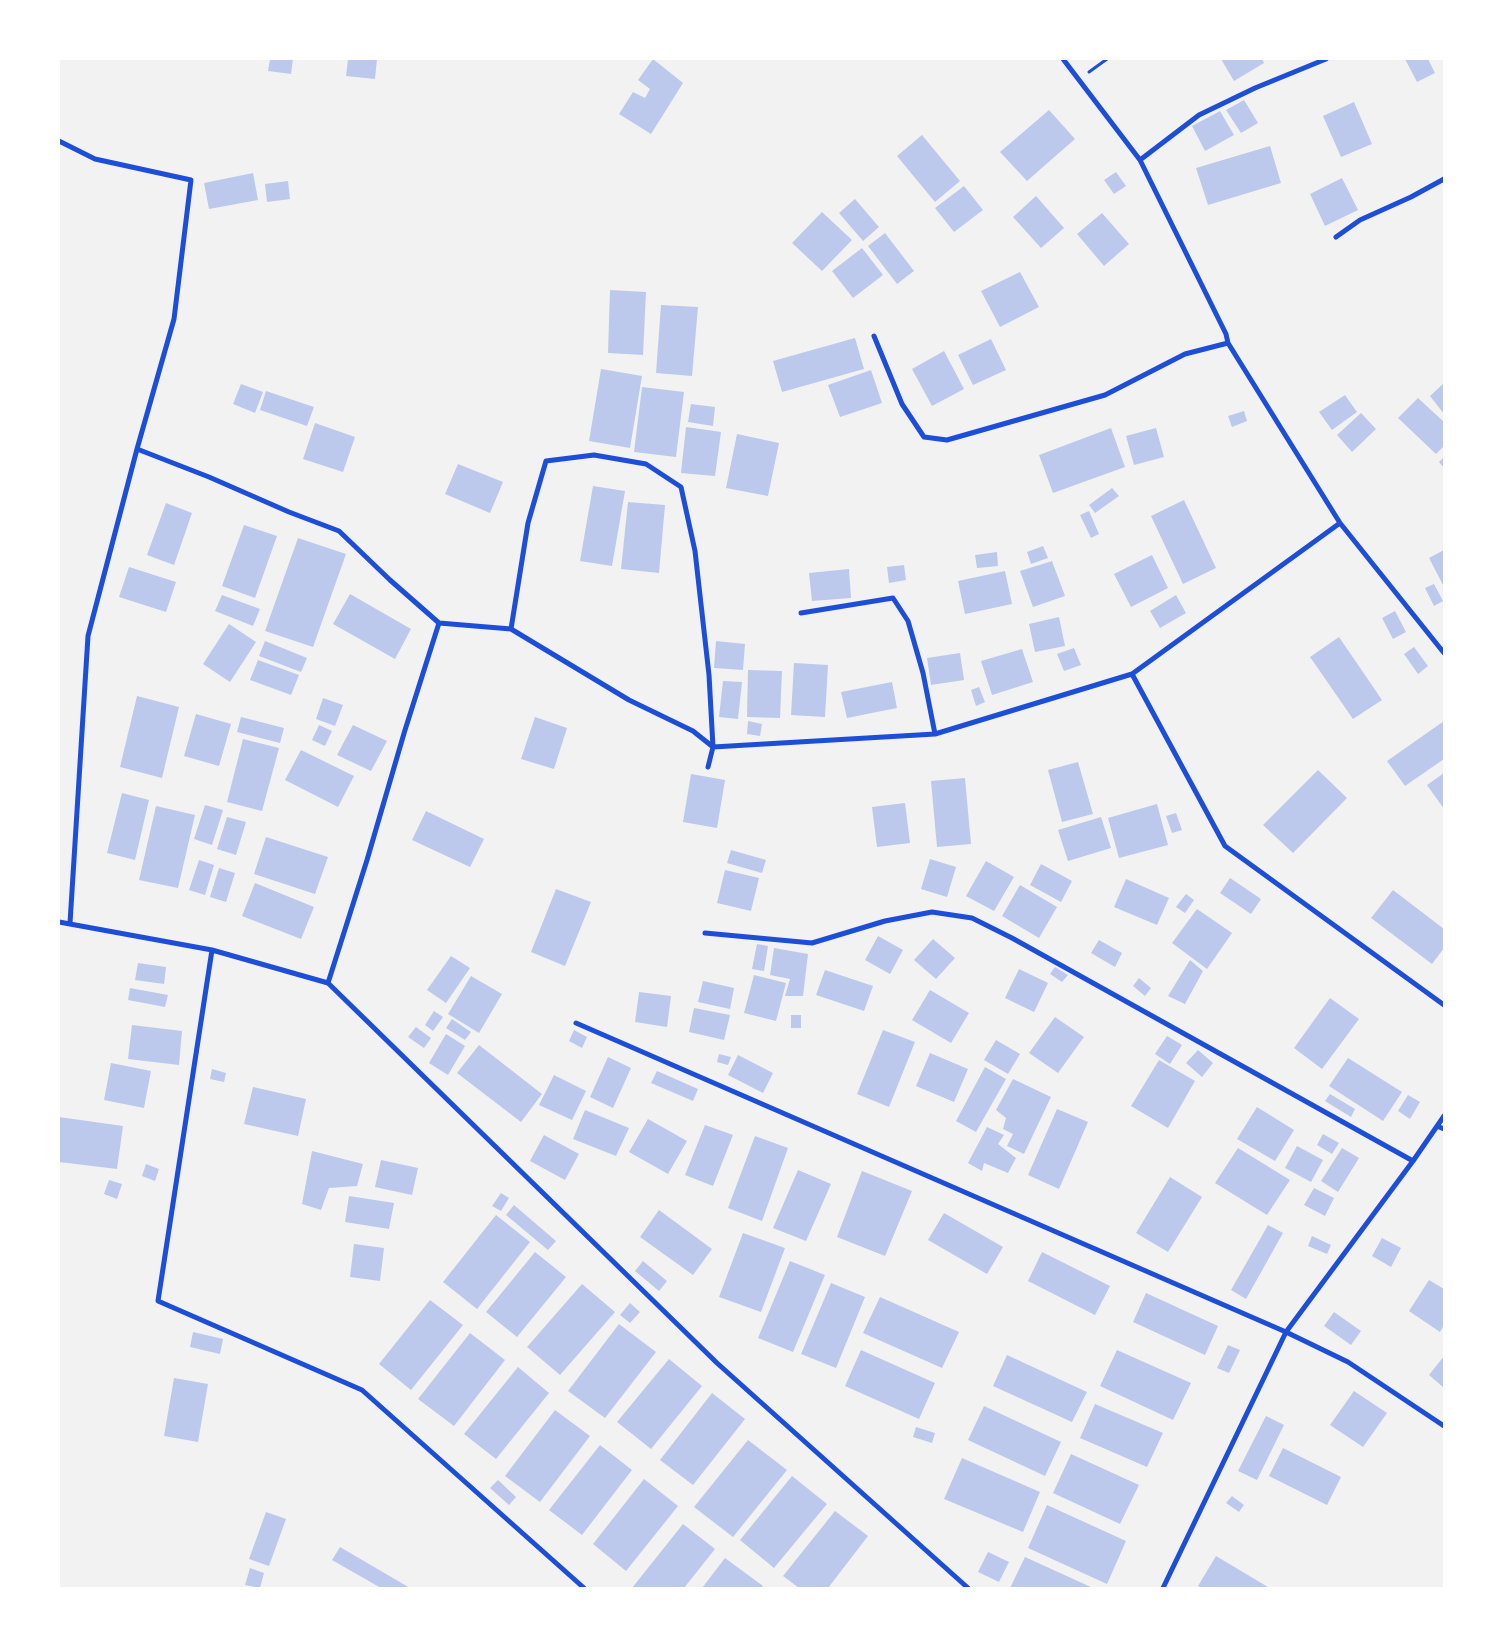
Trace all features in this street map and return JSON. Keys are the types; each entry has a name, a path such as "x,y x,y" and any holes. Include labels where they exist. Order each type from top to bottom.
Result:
{"street":[{"path":"1063,59 1140,160 1226,334 1228,343 1340,523 1444,652"},
{"path":"1140,160 1200,115 1255,88 1326,59"},
{"path":"59,141 95,159 191,180 174,319 137,449 88,636 70,924"},
{"path":"1336,237 1360,220 1411,197 1444,179"},
{"path":"874,336 902,404 924,437 947,440 1105,395 1185,354 1228,343"},
{"path":"137,449 339,531 390,580 439,623 511,629 629,700 693,732 713,747 935,734 1132,674 1340,523"},
{"path":"511,629 528,523 546,461 594,455 646,464 681,487 695,552 709,675 713,747 708,767"},
{"path":"802,613 893,598 908,622 923,673 935,734"},
{"path":"328,983 439,623"},
{"path":"1132,674 1225,846 1444,1006"},
{"path":"705,933 812,943 885,921 932,912 972,918 1012,938 1413,1161"},
{"path":"59,922 212,950 328,983 717,1363 968,1588"},
{"path":"212,950 158,1301 362,1390 584,1588"},
{"path":"576,1023 1286,1332 1348,1362 1444,1426"},
{"path":"1163,1588 1286,1332 1413,1161 1444,1116"},
{"path":"1437,1126 1444,1130"}],"path":[{"path":"1079,80 1107,59"}],"building":[{"path":"270,59 293,59 291,74 268,71"},
{"path":"348,59 377,59 375,79 346,76"},
{"path":"653,59 683,83 651,134 619,114 633,92 645,98 650,89 638,80"},
{"path":"1221,59 1262,59 1264,63 1234,81"},
{"path":"1405,59 1428,59 1435,73 1417,82"},
{"path":"1244,100 1258,123 1241,133 1226,110"},
{"path":"1354,102 1372,144 1341,157 1323,116"},
{"path":"1049,110 1075,139 1027,181 1000,152"},
{"path":"1220,111 1234,135 1205,151 1192,126"},
{"path":"922,135 960,181 935,202 897,156"},
{"path":"1270,146 1281,183 1208,205 1196,168"},
{"path":"1116,172 1126,186 1114,194 1104,180"},
{"path":"253,173 258,200 209,209 204,183"},
{"path":"1342,178 1358,210 1325,226 1310,194"},
{"path":"288,181 290,199 267,202 265,184"},
{"path":"964,186 983,210 954,232 935,208"},
{"path":"1036,196 1064,228 1041,248 1013,217"},
{"path":"855,199 879,227 863,241 839,213"},
{"path":"822,212 852,240 822,271 792,243"},
{"path":"1102,213 1129,244 1104,266 1077,234"},
{"path":"885,233 914,271 897,284 868,246"},
{"path":"862,248 883,275 853,298 832,271"},
{"path":"1020,272 1039,307 1000,327 981,291"},
{"path":"610,290 646,292 643,355 608,353"},
{"path":"661,305 698,307 692,376 656,373"},
{"path":"855,338 864,369 782,392 773,361"},
{"path":"991,339 1006,370 973,385 958,355"},
{"path":"944,351 964,389 932,406 912,369"},
{"path":"601,369 642,376 630,448 589,441"},
{"path":"871,370 882,403 840,417 828,385"},
{"path":"1444,383 1444,414 1430,396"},
{"path":"241,384 263,392 255,413 233,404"},
{"path":"642,387 684,392 676,457 634,452"},
{"path":"266,391 314,407 307,426 260,410"},
{"path":"1345,395 1357,412 1332,430 1319,412"},
{"path":"1418,398 1444,422 1444,446 1436,454 1398,418"},
{"path":"691,404 715,407 713,426 688,422"},
{"path":"1244,411 1247,421 1232,427 1228,416"},
{"path":"1361,413 1376,429 1352,452 1337,435"},
{"path":"315,423 355,437 343,472 303,459"},
{"path":"686,427 721,432 715,476 681,473"},
{"path":"1111,428 1125,467 1053,493 1039,455"},
{"path":"1156,428 1164,457 1134,465 1126,436"},
{"path":"737,434 779,443 768,496 726,488"},
{"path":"1444,457 1444,468 1439,462"},
{"path":"458,464 503,482 490,513 445,494"},
{"path":"593,486 625,491 612,566 580,561"},
{"path":"1112,488 1119,496 1095,513 1089,505"},
{"path":"1184,500 1216,568 1183,584 1151,516"},
{"path":"628,502 665,505 659,573 621,569"},
{"path":"166,503 192,513 174,565 147,555"},
{"path":"1089,511 1099,534 1091,538 1080,515"},
{"path":"244,525 277,536 255,598 222,586"},
{"path":"298,538 346,554 313,647 265,631"},
{"path":"1043,546 1048,558 1031,564 1027,552"},
{"path":"1444,550 1444,584 1443,585 1429,558"},
{"path":"997,552 998,566 977,568 975,555"},
{"path":"1152,555 1168,588 1131,607 1114,574"},
{"path":"1052,561 1065,596 1033,607 1020,571"},
{"path":"904,565 906,580 889,583 887,567"},
{"path":"129,567 176,582 166,612 119,597"},
{"path":"849,569 851,598 812,601 809,573"},
{"path":"1005,571 1012,604 965,614 958,581"},
{"path":"1434,584 1443,601 1434,606 1425,588"},
{"path":"350,594 411,629 395,659 333,624"},
{"path":"222,595 260,609 253,626 215,611"},
{"path":"1176,595 1186,613 1160,628 1150,611"},
{"path":"1395,611 1406,632 1393,639 1382,618"},
{"path":"1059,617 1065,646 1035,652 1029,624"},
{"path":"229,624 256,642 230,682 203,664"},
{"path":"1339,637 1382,700 1353,719 1310,657"},
{"path":"265,641 307,658 301,672 259,656"},
{"path":"716,641 745,644 743,670 714,668"},
{"path":"1414,647 1428,666 1418,674 1404,654"},
{"path":"1074,648 1081,665 1064,671 1057,654"},
{"path":"1022,649 1033,682 992,695 981,661"},
{"path":"960,653 964,680 931,685 927,658"},
{"path":"258,660 299,675 291,695 250,680"},
{"path":"794,663 828,665 825,717 791,715"},
{"path":"748,670 782,671 780,718 747,717"},
{"path":"723,681 742,682 738,719 719,717"},
{"path":"892,682 897,708 847,718 841,692"},
{"path":"979,687 985,702 976,706 971,690"},
{"path":"137,696 179,707 162,778 120,767"},
{"path":"323,698 343,705 335,726 316,719"},
{"path":"196,714 231,724 219,766 184,756"},
{"path":"241,717 284,728 280,743 237,732"},
{"path":"535,717 567,728 554,769 521,759"},
{"path":"748,721 762,724 760,736 747,734"},
{"path":"1444,721 1444,759 1405,786 1387,761"},
{"path":"319,725 332,731 325,746 312,740"},
{"path":"353,725 387,741 371,771 337,755"},
{"path":"243,739 279,748 262,811 227,802"},
{"path":"301,750 354,776 338,807 285,780"},
{"path":"1078,762 1093,814 1062,822 1048,770"},
{"path":"1318,770 1347,798 1293,853 1263,825"},
{"path":"1444,773 1444,809 1427,785"},
{"path":"691,774 725,780 717,828 683,822"},
{"path":"965,778 971,844 937,847 931,781"},
{"path":"122,793 149,800 135,860 107,853"},
{"path":"905,803 910,843 877,847 872,807"},
{"path":"1157,804 1168,845 1119,858 1108,818"},
{"path":"205,805 223,810 212,845 194,839"},
{"path":"156,806 195,815 178,888 139,880"},
{"path":"426,811 484,839 470,867 412,840"},
{"path":"1176,813 1182,830 1172,833 1166,816"},
{"path":"227,817 246,822 236,855 217,849"},
{"path":"1101,817 1111,848 1068,861 1058,830"},
{"path":"266,837 328,857 315,894 254,874"},
{"path":"731,850 766,860 762,873 727,863"},
{"path":"930,859 956,867 947,897 921,889"},
{"path":"199,860 214,865 205,895 189,890"},
{"path":"986,861 1014,877 994,911 966,896"},
{"path":"1041,864 1072,881 1061,902 1030,885"},
{"path":"219,868 235,873 226,902 210,897"},
{"path":"725,870 759,878 751,911 717,903"},
{"path":"1230,878 1261,899 1251,914 1220,893"},
{"path":"1126,879 1169,898 1157,925 1114,907"},
{"path":"255,883 314,907 301,939 242,916"},
{"path":"1020,885 1057,907 1039,938 1002,916"},
{"path":"556,889 591,902 565,966 531,952"},
{"path":"1393,890 1444,929 1444,948 1432,964 1371,918"},
{"path":"1186,894 1194,900 1185,913 1176,907"},
{"path":"1197,909 1232,933 1207,969 1172,943"},
{"path":"878,936 903,950 890,974 865,960"},
{"path":"933,939 955,958 936,979 914,960"},
{"path":"1099,940 1122,953 1115,967 1091,953"},
{"path":"757,944 768,946 764,971 752,969"},
{"path":"774,948 808,954 803,996 785,996 790,979 770,975"},
{"path":"451,956 470,968 446,1003 427,990"},
{"path":"1190,960 1203,971 1185,1004 1168,996"},
{"path":"138,963 166,967 164,984 135,980"},
{"path":"1055,967 1068,975 1062,982 1050,974"},
{"path":"1019,969 1048,983 1034,1012 1005,998"},
{"path":"825,970 873,986 864,1011 816,995"},
{"path":"754,975 786,983 776,1021 744,1013"},
{"path":"471,976 502,994 479,1033 448,1014"},
{"path":"1139,978 1151,988 1145,996 1133,986"},
{"path":"703,981 734,988 730,1009 698,1002"},
{"path":"130,988 168,995 165,1007 128,1000"},
{"path":"930,990 969,1013 951,1043 912,1020"},
{"path":"639,992 671,996 667,1027 635,1022"},
{"path":"1330,998 1359,1019 1322,1069 1294,1048"},
{"path":"694,1008 730,1015 724,1040 689,1032"},
{"path":"434,1011 443,1017 433,1031 425,1025"},
{"path":"791,1015 801,1015 801,1028 791,1028"},
{"path":"1055,1017 1084,1037 1058,1073 1029,1053"},
{"path":"452,1019 471,1032 465,1040 446,1028"},
{"path":"132,1025 182,1031 179,1065 128,1059"},
{"path":"416,1027 431,1038 424,1048 408,1037"},
{"path":"574,1030 587,1037 582,1048 569,1041"},
{"path":"883,1030 915,1042 889,1107 857,1094"},
{"path":"446,1034 465,1046 448,1075 429,1063"},
{"path":"1167,1036 1182,1045 1170,1064 1155,1054"},
{"path":"996,1040 1020,1054 1008,1074 984,1060"},
{"path":"479,1045 542,1094 521,1122 457,1073"},
{"path":"1198,1050 1213,1063 1202,1077 1186,1063"},
{"path":"930,1053 968,1069 954,1102 916,1086"},
{"path":"719,1054 731,1057 728,1065 717,1062"},
{"path":"738,1055 773,1073 763,1093 728,1075"},
{"path":"608,1057 631,1068 613,1108 590,1097"},
{"path":"1348,1058 1402,1092 1383,1121 1329,1086"},
{"path":"1159,1060 1195,1081 1168,1128 1131,1106"},
{"path":"111,1063 151,1071 144,1108 104,1100"},
{"path":"985,1067 1006,1079 976,1132 956,1121"},
{"path":"212,1069 226,1073 224,1082 210,1079"},
{"path":"657,1071 698,1089 693,1101 651,1083"},
{"path":"554,1075 586,1091 572,1120 539,1105"},
{"path":"1013,1079 1051,1097 1024,1154 1007,1146 1013,1134 1003,1129 1006,1118 996,1110"},
{"path":"253,1087 306,1099 298,1136 244,1124"},
{"path":"1330,1094 1355,1109 1351,1117 1325,1101"},
{"path":"1408,1095 1420,1102 1410,1119 1398,1111"},
{"path":"1257,1107 1294,1130 1275,1161 1237,1139"},
{"path":"1057,1109 1088,1122 1059,1189 1028,1175"},
{"path":"585,1110 629,1128 616,1156 573,1139"},
{"path":"59,1117 123,1126 117,1169 59,1162"},
{"path":"648,1119 687,1141 668,1174 629,1152"},
{"path":"705,1125 733,1135 713,1186 685,1175"},
{"path":"987,1127 1004,1135 998,1144 1016,1158 1008,1173 984,1163 982,1171 968,1163"},
{"path":"1323,1134 1339,1143 1332,1154 1317,1145"},
{"path":"544,1135 579,1154 565,1180 530,1161"},
{"path":"755,1136 788,1148 762,1221 728,1208"},
{"path":"1297,1146 1323,1160 1311,1182 1285,1168"},
{"path":"1238,1148 1290,1180 1267,1215 1215,1183"},
{"path":"1342,1148 1359,1158 1338,1192 1321,1181"},
{"path":"312,1151 363,1164 357,1186 329,1188 321,1210 302,1204"},
{"path":"381,1160 418,1168 412,1195 375,1187"},
{"path":"146,1164 159,1169 155,1181 142,1176"},
{"path":"798,1170 831,1184 806,1241 773,1228"},
{"path":"862,1171 912,1191 885,1256 837,1237"},
{"path":"1170,1177 1202,1197 1168,1252 1136,1233"},
{"path":"109,1180 122,1184 117,1199 104,1194"},
{"path":"1314,1188 1334,1198 1325,1216 1304,1205"},
{"path":"501,1193 509,1198 501,1211 492,1206"},
{"path":"349,1196 394,1203 389,1229 345,1222"},
{"path":"514,1205 556,1241 548,1250 506,1215"},
{"path":"659,1210 712,1249 693,1275 640,1237"},
{"path":"944,1213 1003,1247 987,1274 928,1240"},
{"path":"496,1215 530,1242 477,1309 443,1282"},
{"path":"1268,1225 1283,1233 1246,1299 1231,1290"},
{"path":"743,1233 785,1248 761,1312 719,1297"},
{"path":"1312,1236 1331,1245 1327,1254 1308,1246"},
{"path":"1382,1238 1401,1248 1391,1267 1372,1256"},
{"path":"354,1244 384,1248 380,1281 350,1277"},
{"path":"535,1252 566,1277 517,1337 486,1312"},
{"path":"1042,1252 1110,1286 1095,1315 1028,1281"},
{"path":"643,1261 667,1281 659,1291 635,1271"},
{"path":"790,1261 825,1275 793,1352 758,1338"},
{"path":"1429,1280 1444,1289 1444,1325 1440,1332 1409,1311"},
{"path":"831,1283 865,1297 836,1368 801,1354"},
{"path":"582,1284 615,1312 560,1375 527,1347"},
{"path":"1146,1293 1218,1326 1205,1355 1133,1322"},
{"path":"880,1297 959,1332 942,1368 863,1333"},
{"path":"430,1300 463,1325 411,1390 379,1364"},
{"path":"630,1303 640,1312 630,1323 620,1315"},
{"path":"1334,1312 1361,1331 1351,1345 1324,1326"},
{"path":"619,1324 656,1352 605,1418 568,1391"},
{"path":"193,1332 223,1339 220,1354 190,1347"},
{"path":"470,1333 505,1360 454,1426 418,1399"},
{"path":"1228,1345 1240,1350 1229,1373 1217,1368"},
{"path":"861,1350 935,1383 919,1419 845,1386"},
{"path":"1117,1350 1191,1383 1173,1420 1100,1386"},
{"path":"1007,1355 1087,1392 1072,1422 993,1386"},
{"path":"1444,1356 1444,1388 1429,1375"},
{"path":"669,1359 702,1386 651,1449 617,1422"},
{"path":"518,1367 549,1393 496,1459 464,1434"},
{"path":"174,1378 208,1384 198,1442 164,1436"},
{"path":"1354,1391 1387,1413 1363,1447 1330,1425"},
{"path":"712,1393 745,1419 693,1485 660,1460"},
{"path":"1095,1404 1163,1433 1147,1467 1080,1438"},
{"path":"984,1406 1061,1442 1045,1476 968,1440"},
{"path":"555,1410 590,1436 540,1502 505,1476"},
{"path":"1266,1416 1284,1425 1257,1480 1238,1471"},
{"path":"916,1427 935,1433 932,1443 913,1437"},
{"path":"748,1440 787,1470 733,1537 694,1507"},
{"path":"600,1445 632,1470 582,1535 549,1510"},
{"path":"1283,1448 1341,1477 1327,1505 1269,1476"},
{"path":"1071,1454 1139,1485 1120,1524 1053,1493"},
{"path":"962,1458 1040,1492 1023,1532 944,1499"},
{"path":"792,1476 827,1504 774,1568 740,1540"},
{"path":"644,1479 678,1506 626,1571 593,1544"},
{"path":"498,1480 516,1497 509,1505 490,1488"},
{"path":"1232,1496 1244,1505 1239,1512 1226,1503"},
{"path":"1047,1505 1126,1541 1107,1584 1028,1548"},
{"path":"835,1511 868,1536 828,1588 799,1588 783,1576"},
{"path":"266,1512 286,1519 269,1566 249,1559"},
{"path":"683,1524 715,1549 684,1588 632,1588"},
{"path":"340,1547 410,1588 381,1588 332,1560"},
{"path":"988,1552 1009,1562 999,1582 978,1572"},
{"path":"1216,1556 1268,1587 1202,1588 1198,1586"},
{"path":"1025,1557 1093,1588 1010,1588"},
{"path":"725,1558 763,1586 761,1588 702,1588"},
{"path":"250,1568 264,1573 260,1588 245,1585"}]}
